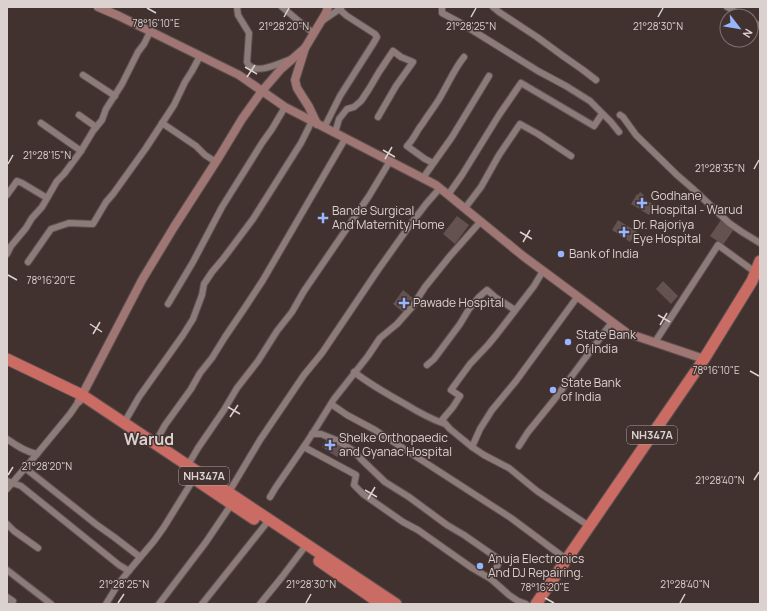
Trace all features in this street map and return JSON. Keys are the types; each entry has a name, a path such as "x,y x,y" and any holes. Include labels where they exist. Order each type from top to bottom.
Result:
{"highway":[{"name":"NH347A","path":"536,604 704,358 752,281 760,261"},
{"name":"NH347A","path":"7,360 81,398 124,423 188,465 196,475 267,523 396,604"},
{"path":"7,367 81,398 196,475"},
{"path":"305,548 381,604"}],"street":[{"path":"98,7 239,76 285,108 436,185 543,271 627,333 704,358"},
{"path":"237,7 238,16 249,33 248,66 259,69 294,57"},
{"path":"282,7 313,33"},
{"path":"318,124 296,88 295,80 305,48 328,7"},
{"path":"442,7 442,13 590,101 619,132"},
{"path":"493,7 584,70 596,80"},
{"path":"124,423 139,398 193,319 202,295 204,284 253,219 301,142 318,124 340,96 377,37 375,34 347,16 341,8 320,22"},
{"path":"7,254 11,246 42,207 57,181 81,151 93,130 102,120 106,109 122,84 150,32"},
{"path":"7,489 10,482 37,454 70,414 81,398 142,280 242,119 262,91 281,69 305,48"},
{"path":"335,133 339,119 347,109 354,107 361,101 393,51 401,57 413,62 396,86 378,117"},
{"path":"28,262 51,229 69,223 93,224 106,202 174,105 200,56"},
{"path":"433,163 424,159 407,146 413,140 423,122 442,95 456,68 464,57"},
{"path":"83,75 115,96"},
{"path":"423,178 452,137 489,76"},
{"path":"448,195 521,82 594,126 602,114"},
{"path":"168,304 193,262 222,207 285,108"},
{"path":"620,114 636,135 722,217 760,243"},
{"path":"79,115 96,126"},
{"path":"41,123 81,151"},
{"path":"162,123 196,146 205,155 216,162"},
{"path":"465,208 481,188 499,155 520,124 571,156"},
{"path":"155,443 165,425 191,389 200,373 212,358 272,265 345,138"},
{"path":"188,465 237,388 292,312 304,291 369,196 390,161"},
{"path":"7,195 17,181 47,198"},
{"path":"159,604 206,542 232,498 260,440 410,225 440,188"},
{"path":"270,497 331,404 380,338 397,324 412,307 425,287 450,256 481,222"},
{"path":"655,342 718,245 755,272"},
{"path":"543,271 534,286 488,345 470,364 451,390 460,396 442,420 450,429 472,447 509,468 537,491 589,526"},
{"path":"427,365 434,359 460,324 469,308 487,290 495,298 515,310"},
{"path":"472,447 480,429 492,410 516,381 578,296"},
{"path":"520,446 528,432 554,400 612,322"},
{"path":"354,372 383,393 433,420 446,425"},
{"path":"331,404 347,415 381,434 511,518 566,559"},
{"path":"312,434 321,434 336,440 354,451 385,482 500,560 491,579"},
{"path":"7,439 30,453 37,454"},
{"path":"304,447 356,475 354,485 363,494 472,568 491,579 509,595 526,604"},
{"path":"25,468 140,557"},
{"path":"106,604 117,586 164,527 196,475"},
{"path":"10,482 21,486 119,565 129,571"},
{"path":"202,604 267,523"},
{"path":"7,524 14,531 38,548"},
{"path":"260,604 305,548"},
{"path":"7,570 51,604"},
{"path":"7,597 13,601 11,604"}],"building":[{"path":"640,192 644,195 642,198 655,205 649,215 631,204"},
{"path":"457,216 469,225 455,244 443,234"},
{"path":"618,220 637,232 630,242 612,230"},
{"path":"721,220 734,229 723,245 710,236"},
{"path":"663,281 678,296 671,304 656,289"},
{"path":"403,290 413,298 403,312 393,304"},
{"path":"328,438 343,448 337,457 322,447"}],"place":[{"name":"Godhane Hospital - Warud","path":"642,203"},
{"name":"Bande Surgical And Maternity Home","path":"323,218"},
{"name":"Dr. Rajoriya Eye Hospital","path":"624,232"},
{"name":"Bank of India","path":"561,254"},
{"name":"Pawade Hospital","path":"404,303"},
{"name":"State Bank Of India","path":"568,342"},
{"name":"State Bank of India","path":"553,390"},
{"name":"Shelke Orthopaedic and Gyanac Hospital","path":"330,445"},
{"name":"Anuja Electronics And DJ Repairing.","path":"480,566"}],"district":[{"name":"Warud","path":"149,439"}]}
